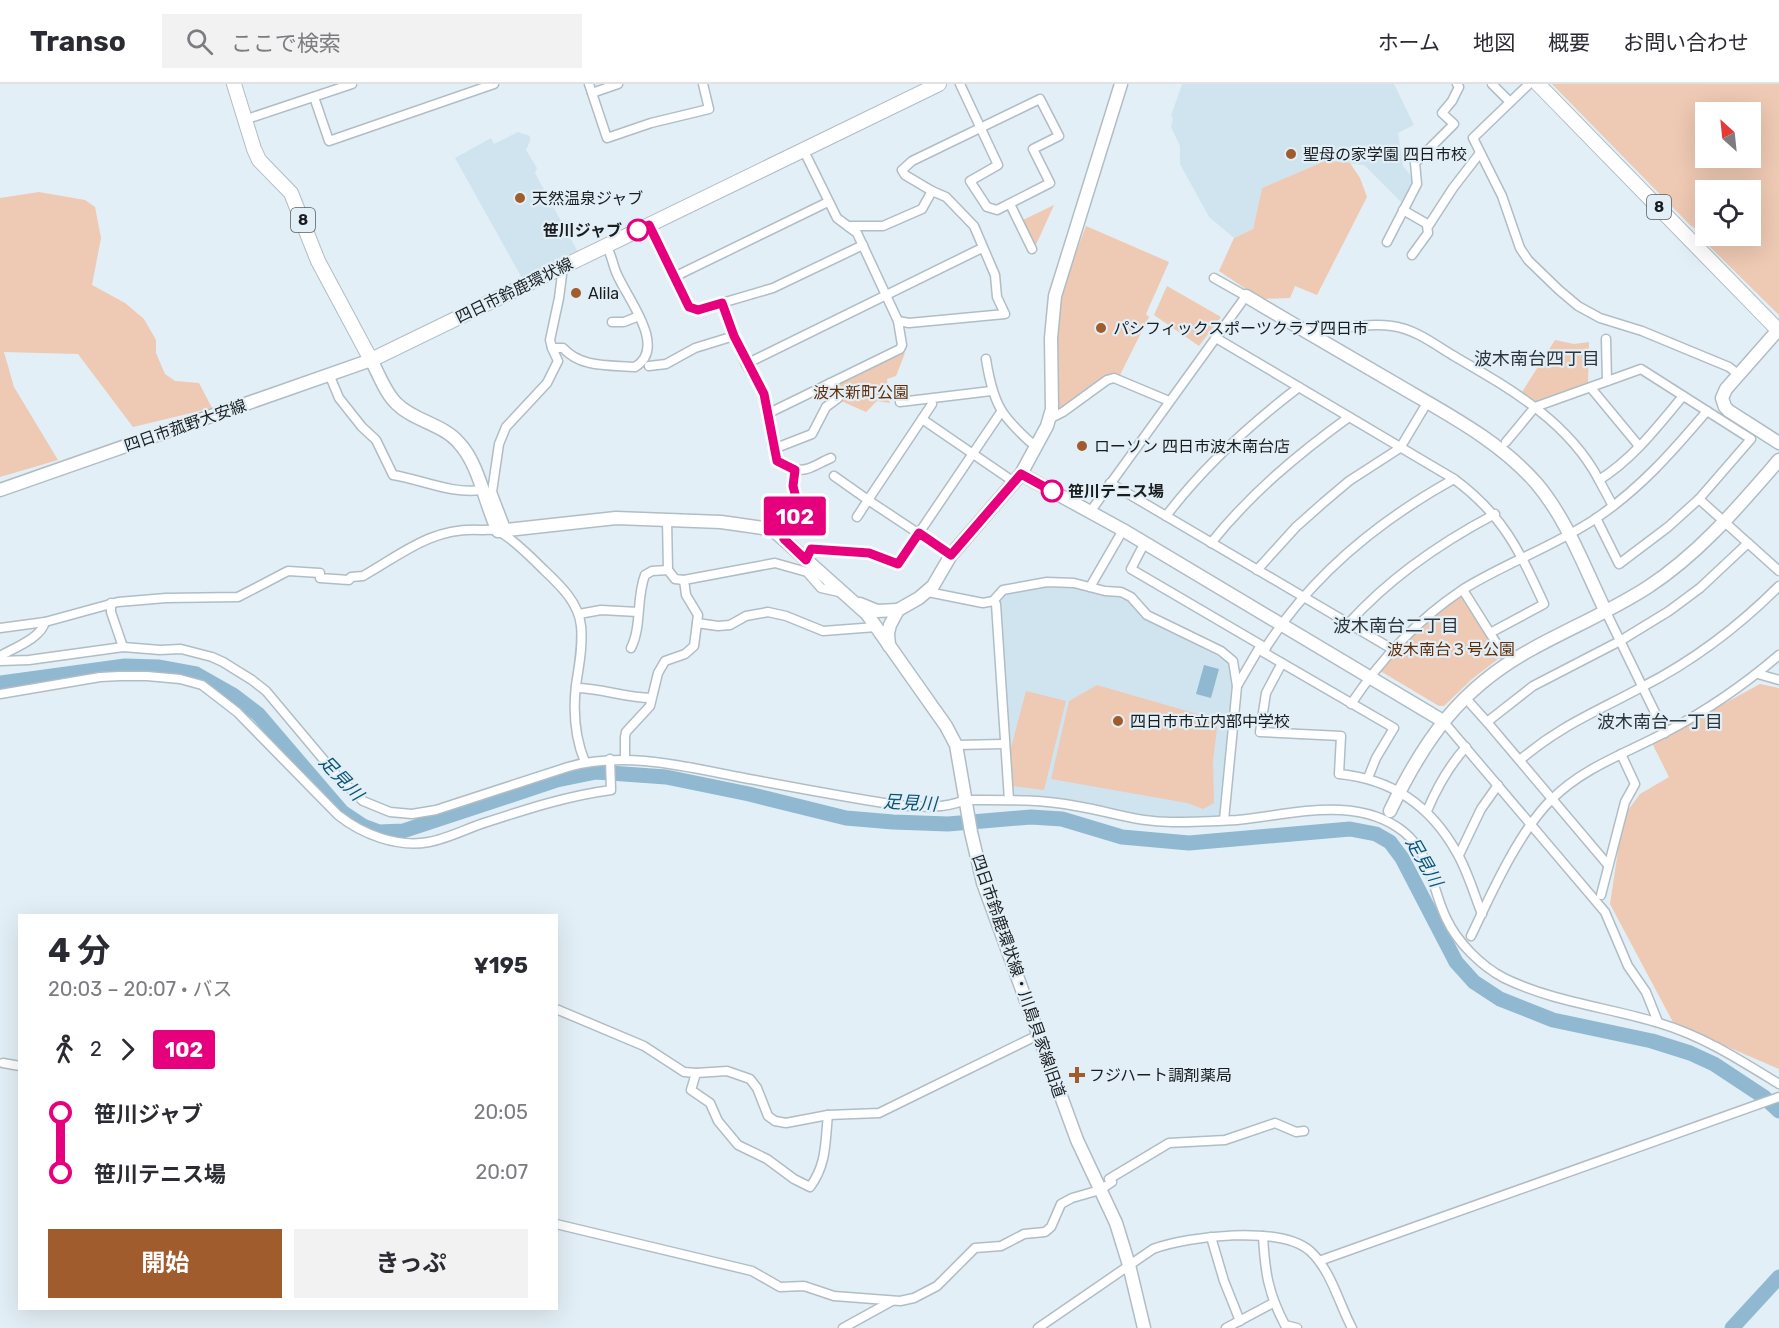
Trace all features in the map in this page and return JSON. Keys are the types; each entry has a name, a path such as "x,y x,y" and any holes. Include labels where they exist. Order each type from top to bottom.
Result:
{"main road":[{"name":"8","path":"234,84 259,160 291,193 318,261 371,360"},
{"name":"四日市鈴鹿環状線","path":"371,360 939,84"},
{"name":"8","path":"1538,84 1779,331"}],"street":[{"path":"244,120 352,84"},
{"path":"314,97 329,141 482,86 494,84"},
{"path":"618,84 590,88 607,138 651,123 709,109 703,84"},
{"path":"898,321 909,323 1005,314 998,297 995,275 974,226 946,197 905,175 902,170 912,161 981,129 1040,99 1059,136 1033,149 1050,183 997,210 987,207 970,181 998,165 981,129 960,84"},
{"path":"851,600 877,611 898,610 928,592 951,555 1018,478 1036,447 1050,419 1052,409 1051,338 1055,296 1121,84"},
{"path":"1387,242 1417,184 1415,163 1454,124 1442,113 1452,101 1459,87 1457,84"},
{"path":"1492,84 1510,102"},
{"path":"1529,84 1473,138 1502,196 1520,248 1528,260 1578,306 1600,318 1642,331 1729,367 1739,375"},
{"path":"769,413 900,350 902,345 898,321 857,233 837,218 802,149"},
{"path":"1427,225 1480,153"},
{"path":"848,226 883,226 922,209 932,191"},
{"path":"674,277 828,202"},
{"path":"1010,204 1032,249"},
{"path":"1403,210 1427,225"},
{"path":"649,225 689,307 698,310 773,288 862,245"},
{"path":"1412,255 1428,233 1427,225"},
{"path":"552,348 563,348 571,358 582,362 635,367 642,363 648,347 646,331 615,270 613,257 606,245"},
{"path":"746,364 982,248"},
{"path":"502,531 492,492 499,444 506,428 547,383 558,361 550,340 563,267"},
{"path":"1214,278 1427,403 1501,450 1537,484 1569,535 1665,733"},
{"path":"1090,512 1246,296"},
{"path":"722,303 746,364 764,394 777,461 800,471 831,458"},
{"path":"612,322 624,322 639,316"},
{"path":"1308,333 1380,324 1414,332 1509,388 1535,407 1575,446 1599,480 1613,506"},
{"path":"1779,331 1739,375 1722,398 1725,407 1779,443"},
{"path":"650,366 666,364 695,348 734,336"},
{"path":"1216,338 1454,478 1495,514 1522,558 1544,604 1490,633"},
{"path":"1606,339 1607,381"},
{"path":"986,359 992,391 1001,412 1036,447"},
{"path":"371,360 395,403 450,434 459,442 468,455 481,490 502,531 567,594 579,614 582,633 576,688 576,727 585,762"},
{"name":"四日市菰野大安線","path":"0,490 371,360"},
{"path":"1506,442 1535,407 1641,369 1751,439 1699,499 1668,527 1619,564 1596,518"},
{"path":"329,374 339,398 362,427 376,440 393,475 454,490 467,492 481,490"},
{"path":"1050,419 1107,380 1114,378 1169,401"},
{"path":"776,448 812,434 826,407 838,398 831,383"},
{"path":"1166,516 1219,454 1249,426 1299,387"},
{"path":"1591,388 1639,446"},
{"path":"900,402 992,391"},
{"path":"1599,480 1639,446 1683,396"},
{"path":"1257,570 1296,527 1323,502 1400,448 1427,403"},
{"path":"857,517 932,404"},
{"path":"1351,704 1368,677 1392,649 1427,617 1463,590 1569,535 1613,506 1661,465 1707,411"},
{"path":"667,520 668,570 672,577 684,580 775,563 809,566 811,549 869,553 898,564 1001,412"},
{"path":"1211,543 1279,471 1309,445 1349,417"},
{"path":"922,419 973,454 1123,530 1443,722 1605,912 1628,966 1646,992 1658,1022"},
{"path":"1390,811 1420,753 1443,722 1471,693 1509,663 1532,649 1606,612 1664,576 1699,548 1725,522 1779,460"},
{"path":"784,539 790,531 798,506 793,486 795,470"},
{"path":"834,476 951,555"},
{"path":"1237,686 1262,649 1336,562 1370,532 1454,478"},
{"path":"1110,483 1392,649"},
{"path":"1699,499 1779,571"},
{"path":"1348,624 1366,603 1411,565 1448,540 1495,514"},
{"name":"四日市鈴鹿環状線・川島貝家線旧道","path":"502,531 616,518 721,522 770,529 784,539 809,566 867,614 940,717 956,745 971,832 983,883 1077,1140 1116,1223 1144,1328"},
{"path":"0,628 45,622 111,603 166,598 238,597 288,571 320,573 320,578 349,580 351,577 363,576 428,538 441,533 463,530 502,531"},
{"path":"1090,587 1123,530"},
{"path":"1487,722 1533,686 1620,641 1685,600 1722,569 1748,543"},
{"path":"1144,544 1131,569 1262,649 1263,652 1394,728 1376,758 1368,778"},
{"path":"631,648 636,639 645,575 652,571 668,570"},
{"path":"625,759 626,732 650,705 658,673 664,662 685,654 694,646 698,615 686,595 684,580"},
{"path":"928,592 983,603 993,601 1003,590 1047,582 1074,583 1105,591 1121,592 1131,597 1147,615 1221,651 1233,661 1237,686 1224,820"},
{"path":"1520,760 1558,730 1642,687 1701,652 1735,626 1779,586"},
{"path":"1463,590 1503,654"},
{"path":"993,601 996,604 1009,800"},
{"path":"111,603 111,612 123,647"},
{"path":"579,614 601,610 638,612"},
{"path":"889,648 888,633 898,610"},
{"path":"697,623 730,625 746,616 768,612 786,616 823,631 876,627"},
{"path":"0,656 41,630 45,622"},
{"path":"0,662 123,647 181,649 212,657 252,680 284,711 339,778 363,801 390,812 412,814 436,810 585,762 625,759 674,765 897,805 934,806 966,801 1036,800 1078,806 1140,821 1174,822 1224,820 1325,809 1373,816 1392,824 1417,845 1425,859 1446,919 1462,942 1482,963 1501,976 1537,992 1658,1022 1696,1035 1724,1049 1779,1084"},
{"path":"1471,936 1530,823 1552,798 1572,781 1696,715 1758,674 1779,655"},
{"path":"1282,663 1266,693 1260,732 1341,736 1339,774 1368,778 1400,790 1427,811 1444,831 1458,855 1482,914"},
{"path":"1758,674 1779,680"},
{"path":"0,694 100,677 120,676 180,679 202,685 237,712 338,816 355,828 398,842 428,842 529,808 581,794 611,790 610,760"},
{"path":"576,688 591,688 651,698"},
{"path":"1470,703 1608,865"},
{"path":"956,745 1004,744"},
{"path":"1427,811 1436,789 1452,763 1466,747"},
{"path":"1601,895 1625,802 1635,784 1621,754"},
{"path":"1458,855 1481,809 1498,785"},
{"path":"558,1010 644,1046 684,1072 727,1071 750,1079 757,1088 768,1116 775,1121 786,1123 828,1115 879,1113 1038,1035"},
{"path":"3,1063 18,1066"},
{"path":"696,1073 691,1090 710,1103 718,1121 731,1139 810,1187 819,1174 824,1156 828,1115"},
{"path":"1318,1261 1779,1098"},
{"path":"558,1224 752,1271 780,1287 804,1286 834,1296 892,1300 914,1298 937,1286 975,1248 1001,1246 1024,1234 1045,1232 1051,1227 1061,1204 1072,1198 1100,1190 1110,1181 1169,1143 1225,1140 1275,1123 1296,1132 1305,1131"},
{"path":"1263,1236 1267,1281 1274,1303 1285,1324 1298,1328"},
{"path":"1038,1328 1160,1246 1211,1237 1263,1236 1297,1242 1310,1251 1318,1261 1352,1328"},
{"path":"1211,1237 1239,1321"},
{"path":"843,1328 892,1300"},
{"path":"1226,1328 1274,1303"}],"shaded area":[{"name":"聖母の家学園 四日市校","path":"1182,84 1394,84 1414,125 1398,133 1403,166 1412,177 1414,184 1402,203 1364,165 1325,161 1262,188 1253,229 1234,238 1209,217 1180,164 1180,146 1171,127 1173,118 1171,116"},
{"path":"518,132 530,136 526,150 537,168 535,173 578,252 523,280 455,158 491,138 494,144"},
{"name":"四日市市立内部中学校","path":"1047,585 1073,587 1102,595 1117,595 1122,600 1126,598 1143,617 1227,661 1232,668 1234,698 1222,816 1219,819 1162,820 1013,795 999,604 1005,594"}],"green space":[{"path":"1552,84 1779,84 1779,315 1709,246 1761,246 1761,180 1695,180 1695,228"},
{"path":"1325,161 1350,163 1360,178 1367,197 1317,295 1295,286 1290,298 1261,299 1219,271 1234,238 1253,229 1262,188"},
{"path":"39,192 85,200 95,207 101,238 92,285 125,303 144,319 156,340 156,353 165,374 175,381 199,383 212,408 133,427 78,354 4,352 14,387 58,460 0,477 0,198"},
{"path":"1054,205 1035,247 1023,220"},
{"name":"パシフィックスポーツクラブ四日市","path":"1086,226 1169,262 1146,314 1149,317 1119,377 1057,411 1057,339 1061,292"},
{"path":"1167,286 1221,317 1199,346 1154,315"},
{"path":"1555,340 1574,344 1589,342 1588,383 1534,402 1522,392"},
{"name":"波木新町公園","path":"905,353 896,376 887,379 890,403 877,401 866,412 841,401 836,387 838,384"},
{"name":"波木南台３号公園","path":"1460,596 1464,597 1502,656 1472,679 1444,706 1439,706 1380,669 1398,648"},
{"path":"1760,684 1779,688 1779,1069 1674,1024 1610,904 1623,817 1640,794 1669,777 1652,743"},
{"path":"1097,685 1218,720 1213,761 1214,803 1203,809 1187,803 1051,779 1069,701"},
{"path":"1026,691 1066,701 1044,790 1012,786 1009,755"}],"water":[{"path":"1204,665 1219,669 1211,698 1196,694"}],"waterway":[{"name":"足見川","path":"0,683 125,666 158,667 196,674 233,695 258,714 342,812 363,826 379,832 403,831 557,780 596,772 666,777 749,794 846,818 893,822 948,824 1031,817 1062,819 1122,837 1189,843 1350,829 1376,834 1390,842 1402,858 1456,962 1474,982 1500,999 1553,1020 1652,1041 1690,1053 1714,1064 1764,1097 1779,1111"},
{"path":"1732,1328 1779,1277"}],"bus line":[{"name":"102","path":"638,230 649,225 689,307 698,310 722,303 746,364 764,394 777,461 795,470 793,486 798,506 790,531 784,539 806,560 811,549 869,553 898,564 919,533 951,555 1021,474 1052,491"}],"place":[{"name":"聖母の家学園 四日市校","path":"1291,154"},
{"name":"天然温泉ジャブ","path":"520,198"},
{"name":"笹川ジャブ","path":"638,230"},
{"name":"Alila","path":"576,293"},
{"name":"パシフィックスポーツクラブ四日市","path":"1101,328"},
{"name":"ローソン 四日市波木南台店","path":"1082,446"},
{"name":"笹川テニス場","path":"1052,491"},
{"name":"四日市市立内部中学校","path":"1118,721"},
{"name":"フジハート調剤薬局","path":"1077,1075"}],"district":[{"name":"波木南台四丁目","path":"1537,359"},
{"name":"波木南台二丁目","path":"1396,626"},
{"name":"波木南台一丁目","path":"1660,722"}]}
